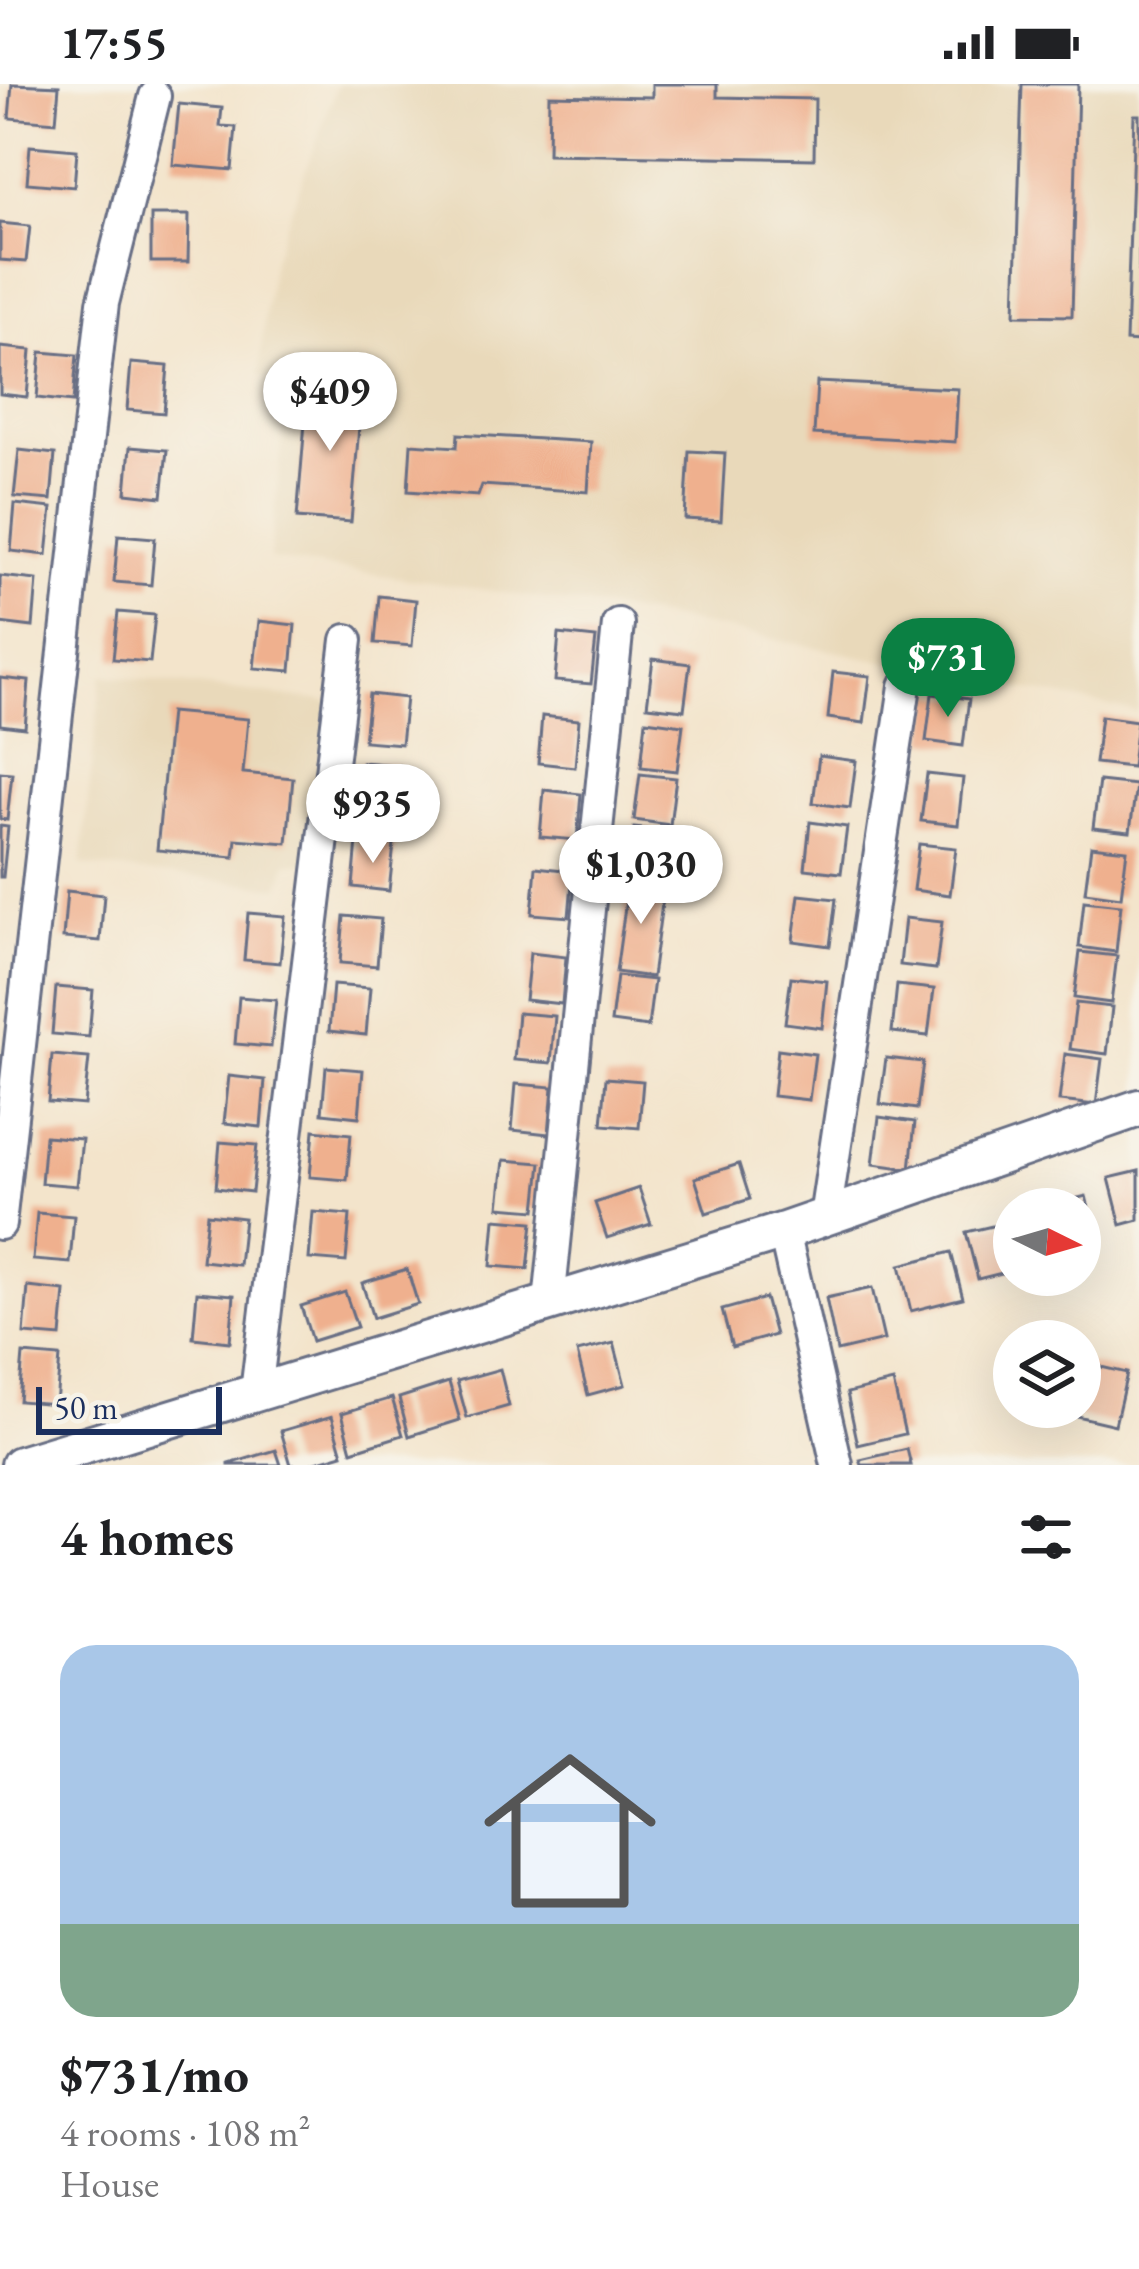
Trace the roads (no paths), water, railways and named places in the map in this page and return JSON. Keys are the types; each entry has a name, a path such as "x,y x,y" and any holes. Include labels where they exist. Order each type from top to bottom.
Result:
{"street":[{"path":"0,1224 103,302 155,95"},
{"path":"549,1304 618,624"},
{"path":"256,1393 347,640"},
{"path":"825,1217 905,686"},
{"path":"20,1465 784,1231 1139,1108"},
{"path":"784,1231 837,1465"}]}
